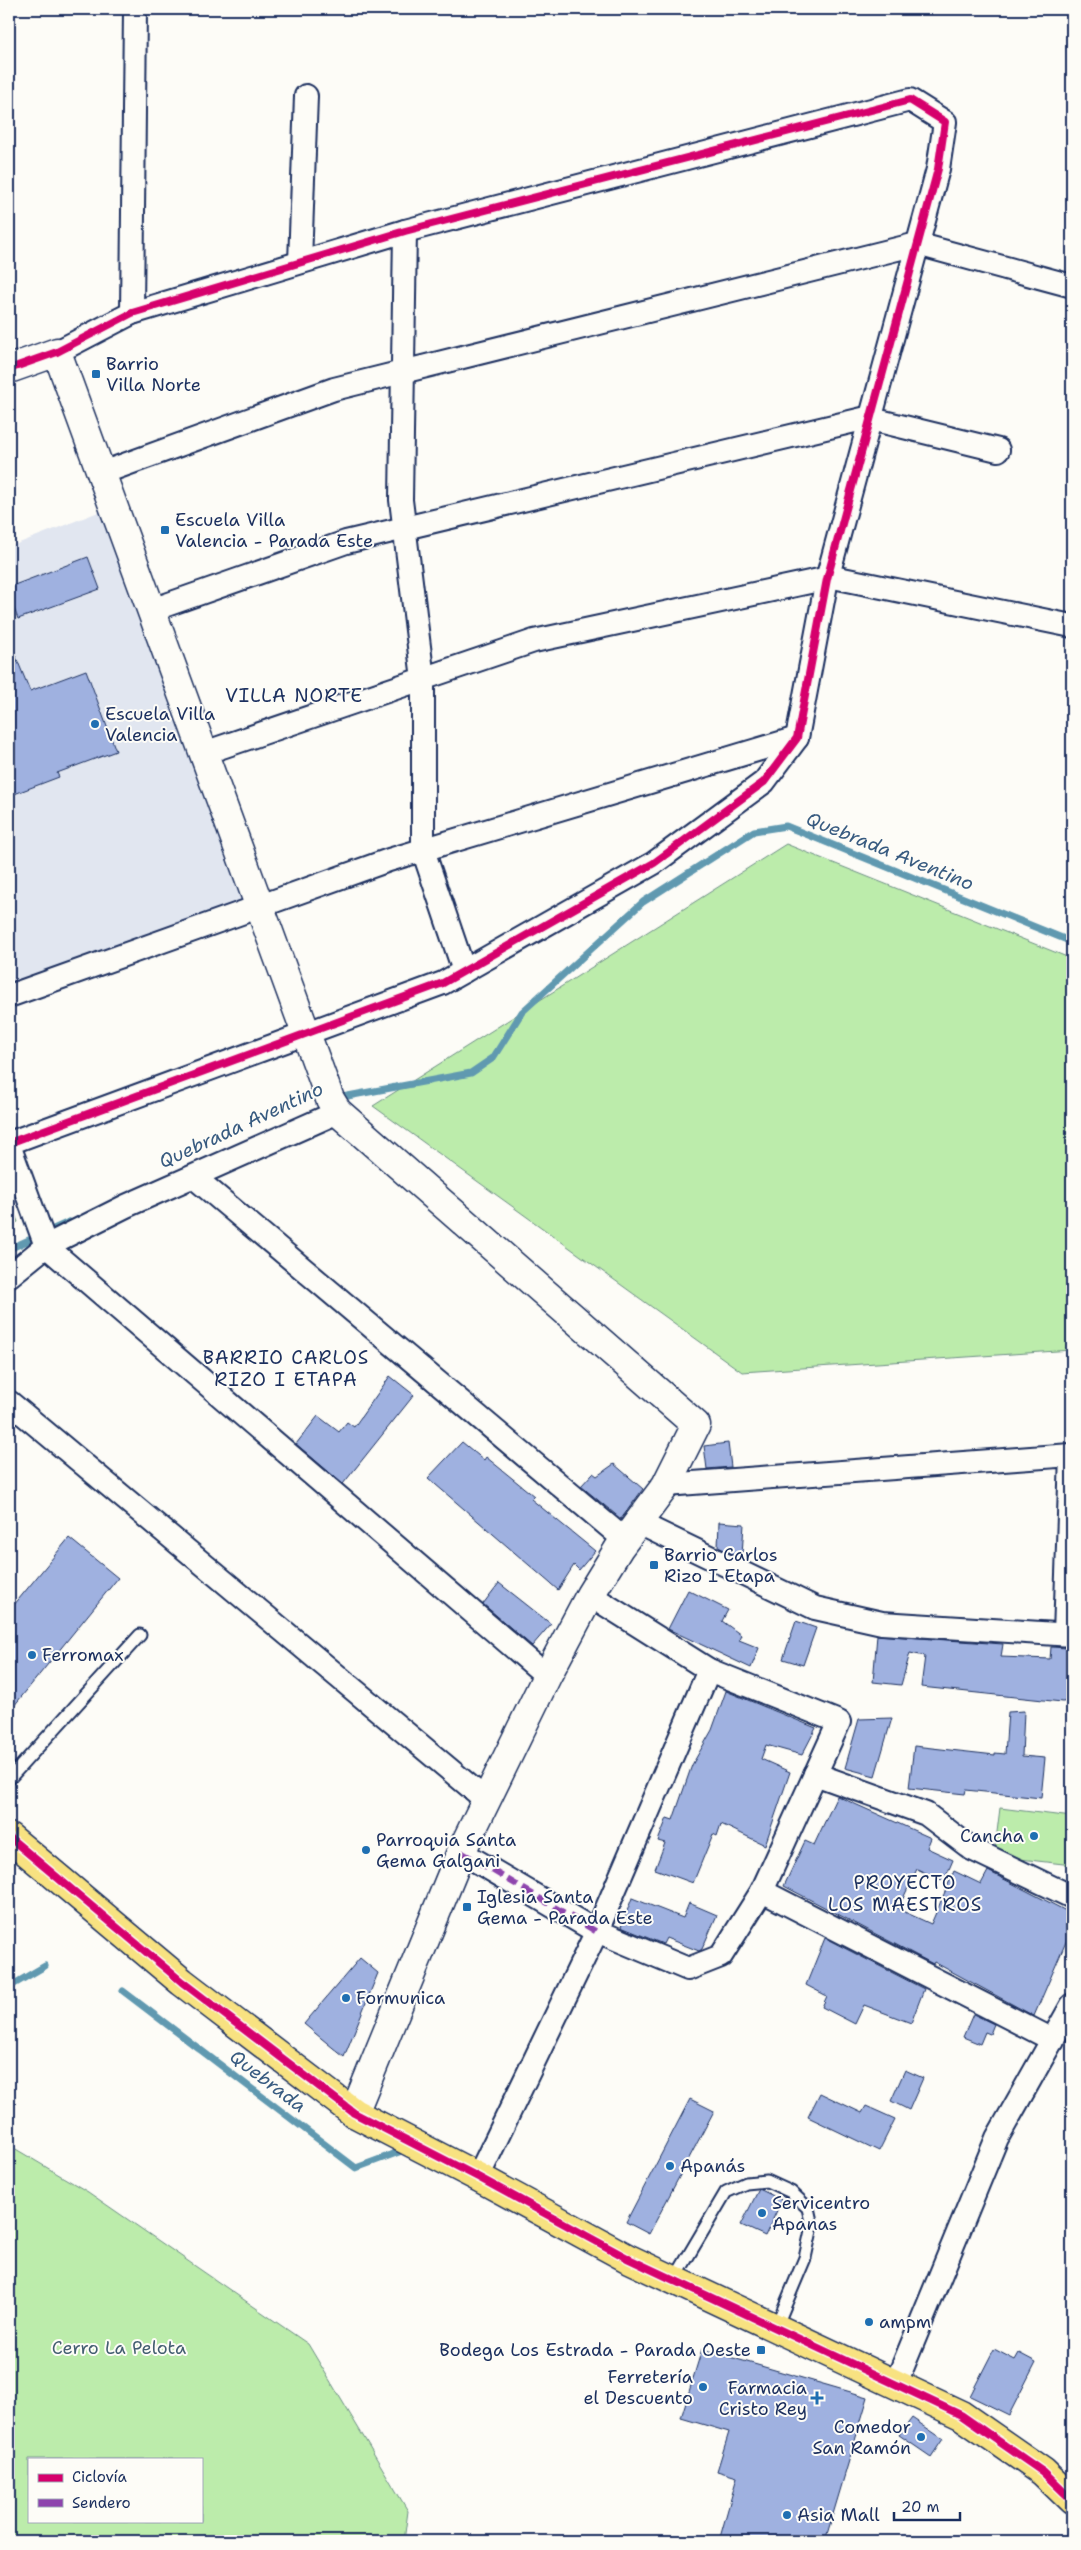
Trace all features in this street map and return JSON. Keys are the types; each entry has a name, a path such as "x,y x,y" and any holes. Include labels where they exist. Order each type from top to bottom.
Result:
{"main road":[{"path":"9,1838 182,1982 354,2113 478,2177 629,2260 962,2414 1043,2472 1072,2500"}],"street":[{"path":"132,313 135,9"},
{"path":"300,262 306,96"},
{"path":"9,369 57,352 132,313 405,231 910,100 945,122 938,169 827,579 797,738 764,782 654,863 443,983 9,1144 46,1246 547,1676"},
{"path":"405,231 401,500 423,679 423,850 464,971"},
{"path":"102,473 334,389 917,244 1072,286"},
{"path":"57,352 330,1099 338,1112 696,1425 666,1485 632,1531 590,1595 547,1676 461,1852 354,2113"},
{"path":"152,610 346,542 870,419 998,450"},
{"path":"204,753 534,641 833,577 1072,626"},
{"path":"9,996 423,850 797,738"},
{"path":"9,1276 46,1246 126,1206 338,1112"},
{"path":"194,1177 632,1531 815,1608 882,1623 1069,1635 1071,1455 666,1485"},
{"path":"9,1402 486,1800"},
{"path":"461,1852 597,1932 688,1969 721,1956 762,1890 839,1722 709,1670 590,1595"},
{"path":"478,2177 597,1932 709,1670"},
{"path":"816,1774 926,1814 972,1849 1072,1897"},
{"path":"762,1890 1053,2040"},
{"path":"896,2383 997,2138 1072,2005"}],"lane":[{"path":"9,1779 140,1635"},
{"path":"674,2280 726,2192 746,2183 767,2181 791,2192 808,2208 812,2226 805,2258 776,2327"}],"shaded area":[{"name":"Escuela Villa Valencia","path":"101,511 248,901 9,983 9,547"}],"green space":[{"path":"786,844 1072,959 1072,1350 742,1372 373,1106"},
{"path":"9,1199 18,1222 9,1225"},
{"name":"Cancha","path":"1000,1808 1072,1817 1072,1865 994,1856"},
{"name":"Cerro La Pelota","path":"9,2145 88,2192 308,2344 408,2511 404,2541 9,2541"}],"building":[{"path":"88,557 100,589 18,619 9,595 9,587"},
{"path":"9,640 30,691 86,670 116,751 57,773 59,777 9,796"},
{"path":"390,1376 414,1395 343,1484 296,1444 318,1416 339,1432 347,1422 354,1427"},
{"path":"462,1442 484,1460 486,1457 534,1496 531,1499 595,1551 579,1570 574,1565 558,1590 428,1478"},
{"path":"728,1443 731,1467 707,1469 704,1446"},
{"path":"614,1464 643,1489 621,1519 581,1486 593,1473 597,1476"},
{"path":"719,1522 744,1524 742,1555 735,1555 718,1547"},
{"name":"Ferromax","path":"69,1538 118,1578 9,1712 9,1611"},
{"path":"499,1583 551,1624 532,1646 483,1604"},
{"path":"688,1590 728,1610 722,1621 741,1635 739,1640 759,1648 751,1668 668,1629"},
{"path":"796,1621 816,1628 803,1665 783,1659"},
{"path":"877,1635 1003,1644 1001,1657 1050,1659 1051,1647 1067,1648 1067,1666 1072,1666 1072,1701 1062,1702 921,1687 925,1656 910,1653 901,1685 873,1682"},
{"path":"726,1691 816,1728 802,1755 766,1745 761,1759 790,1772 765,1845 721,1824 717,1836 713,1834 693,1883 655,1869 665,1843 658,1841 667,1818 673,1820 692,1765 712,1730"},
{"path":"1024,1711 1022,1756 1045,1758 1041,1798 966,1790 965,1794 909,1788 914,1746 995,1755 995,1753 1005,1754 1008,1712"},
{"path":"892,1718 875,1776 845,1768 859,1719"},
{"path":"837,1796 931,1838 927,1848 953,1860 944,1881 917,1869 898,1909 931,1924 954,1871 981,1884 988,1871 1072,1914 1072,1928 1034,2016 934,1962 933,1964 784,1886 805,1841 814,1845"},
{"path":"632,1898 683,1918 689,1903 717,1915 702,1949 699,1951 666,1938 663,1944 621,1927"},
{"path":"825,1938 924,1989 911,2023 864,2005 855,2024 822,2007 827,1996 806,1985"},
{"name":"Formunica","path":"360,1958 378,1973 344,2057 304,2024"},
{"path":"973,2014 994,2024 990,2034 985,2032 980,2044 963,2037"},
{"path":"905,2070 923,2078 909,2110 891,2101"},
{"path":"820,2093 862,2113 866,2106 895,2119 879,2151 808,2117"},
{"name":"Apanás","path":"690,2099 714,2111 649,2234 626,2222"},
{"name":"Servicentro Apanas","path":"759,2189 782,2200 765,2236 741,2225"},
{"path":"702,2349 868,2397 825,2541 719,2541 737,2477 717,2471 729,2432 681,2418"},
{"path":"994,2349 1015,2360 1019,2353 1036,2362 1009,2415 970,2396"},
{"name":"Comedor San Ramón","path":"912,2418 943,2439 931,2457 899,2435"}],"waterway":[{"name":"Quebrada Aventino","path":"337,1098 471,1073 493,1058 522,1012 643,902 754,831 786,826 1072,942"},
{"name":"Quebrada Aventino","path":"9,1249 69,1222"},
{"name":"Quebrada","path":"9,1987 45,1966"},
{"name":"Quebrada","path":"123,1991 356,2168 399,2152"}],"marked path":[{"path":"461,1852 597,1932"}],"cycle path":[{"path":"9,369 57,352 132,313 405,231 910,100 945,122 938,169 827,579 797,738 764,782 654,863 443,983 9,1143"},
{"path":"9,1837 182,1982 354,2113 478,2177 629,2259 961,2415 1043,2472 1072,2500"}],"place":[{"name":"Barrio Villa Norte","path":"96,374"},
{"name":"Escuela Villa Valencia - Parada Este","path":"165,530"},
{"name":"Escuela Villa Valencia","path":"95,724"},
{"name":"Barrio Carlos Rizo I Etapa","path":"654,1565"},
{"name":"Ferromax","path":"32,1655"},
{"name":"Cancha","path":"1034,1836"},
{"name":"Parroquia Santa Gema Galgani","path":"366,1850"},
{"name":"Iglesia Santa Gema - Parada Este","path":"467,1907"},
{"name":"Formunica","path":"346,1998"},
{"name":"Apanás","path":"670,2166"},
{"name":"Servicentro Apanas","path":"762,2213"},
{"name":"ampm","path":"869,2322"},
{"name":"Bodega Los Estrada - Parada Oeste","path":"761,2350"},
{"name":"Ferretería el Descuento","path":"703,2387"},
{"name":"Farmacia Cristo Rey","path":"817,2398"},
{"name":"Comedor San Ramón","path":"921,2437"},
{"name":"Asia Mall","path":"787,2515"}],"district":[{"name":"VILLA NORTE","path":"294,695"},
{"name":"BARRIO CARLOS RIZO I ETAPA","path":"286,1368"},
{"name":"PROYECTO LOS MAESTROS","path":"905,1893"}]}
